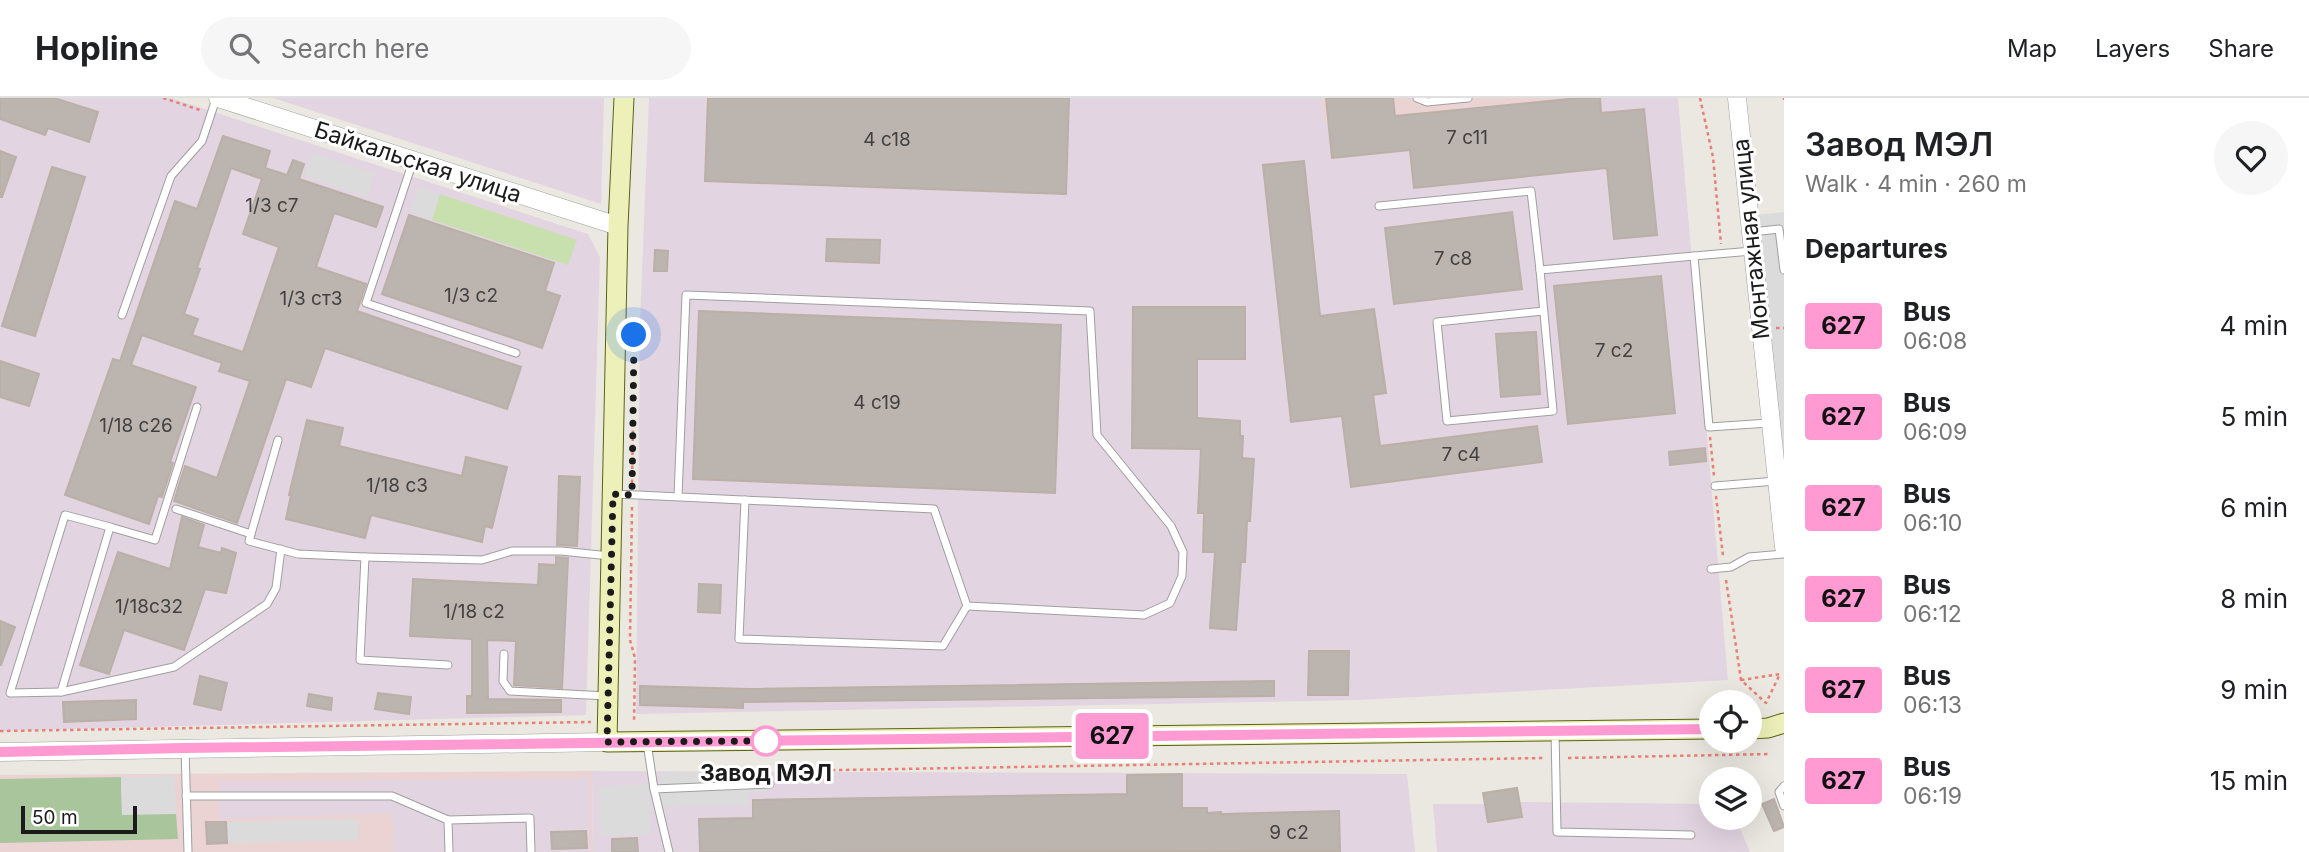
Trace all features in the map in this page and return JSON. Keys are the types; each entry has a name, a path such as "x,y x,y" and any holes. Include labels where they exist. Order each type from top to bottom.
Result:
{"main road":[{"path":"624,98 618,226 622,494 611,556 607,742 1699,729"},
{"path":"1762,728 1784,723"}],"street":[{"name":"Байкальская улица","path":"217,98 618,226"},
{"name":"Монтажная улица","path":"1737,98 1784,547"},
{"path":"0,752 607,742"}],"lane":[{"path":"122,315 170,176 202,141 217,98"},
{"path":"1417,98 1427,102 1468,98"},
{"path":"414,161 366,303 516,353"},
{"path":"1380,205 1531,191 1553,411 1447,421 1437,322 1543,312"},
{"path":"1752,232 1779,229 1784,270"},
{"path":"1540,270 1754,251"},
{"path":"1694,256 1709,427 1770,423"},
{"path":"678,497 686,295 1090,311 1097,435 1171,526 1183,552 1182,576 1170,603 1144,615 967,606"},
{"path":"198,407 155,540 65,514 10,693 61,692 174,667 267,604 276,588 281,549"},
{"path":"278,440 249,541 298,554 365,557 482,560 512,551 561,551 611,556"},
{"path":"1715,486 1776,481"},
{"path":"622,494 934,509 967,606 943,646 738,639 745,500"},
{"path":"176,509 251,534"},
{"path":"61,692 110,527"},
{"path":"1711,569 1731,567 1749,557 1784,554"},
{"path":"365,557 360,660 448,665"},
{"path":"504,654 503,681 510,691 608,696"},
{"path":"1555,730 1557,832 1691,835"},
{"path":"647,742 654,789 669,852"},
{"path":"184,748 188,852"},
{"path":"654,789 770,784"},
{"path":"1784,786 1779,792 1784,806"},
{"path":"186,796 392,796 448,820 530,818 531,852"},
{"path":"448,820 449,852"}],"path":[{"path":"1700,98 1713,157 1722,254"},
{"path":"633,415 622,494 630,640 635,658 634,723"},
{"path":"1741,680 1780,674 1766,703"},
{"path":"0,731 592,722"},
{"path":"770,784 783,771 1771,754"}],"shaded area":[{"path":"0,98 171,98 588,234 600,257 586,715 0,731"},
{"path":"273,98 604,98 601,204"},
{"path":"649,98 1321,98 1324,123 1579,98 1678,98 1728,680 1360,700 636,714 640,321"},
{"path":"1321,98 1579,98 1323,124"},
{"path":"312,153 375,173 367,197 304,176"},
{"path":"419,187 440,194 432,220 410,212"},
{"path":"1784,212 1784,461 1756,215"},
{"path":"765,770 765,792 749,793 749,805 661,807 660,773"},
{"path":"592,771 593,852 0,852 0,775"},
{"path":"592,771 1407,774 1415,852 593,852"},
{"path":"175,776 176,814 122,815 121,777"},
{"path":"589,778 590,852 394,852 392,813 220,819 220,782"},
{"path":"649,784 651,834 601,836 599,786"},
{"path":"1517,788 1520,802 1699,804 1699,830 1741,830 1750,852 1437,852 1433,804 1485,804 1483,793"},
{"path":"358,819 359,840 226,843 226,822"}],"green space":[{"path":"440,194 577,240 568,265 432,220"},
{"path":"121,777 122,814 176,814 178,839 0,843 0,779"}],"building":[{"path":"0,98 54,98 98,112 89,142 48,128 45,135 0,119"},
{"path":"708,98 1069,98 1066,194 705,181"},
{"path":"1326,98 1393,98 1395,116 1579,98 1600,98 1601,113 1644,109 1657,235 1614,239 1607,168 1414,188 1410,150 1332,158"},
{"path":"223,136 270,151 265,168 287,175 293,160 304,164 299,179 383,207 376,227 334,213 316,267 366,284 357,311 521,367 507,409 325,348 311,387 286,379 237,523 174,501 185,466 217,478 250,381 219,371 222,363 142,335 131,365 196,387 170,462 173,463 162,497 158,496 149,524 65,495 113,359 120,361 175,201 197,209","holes":["231,168 262,179 243,234 279,247 243,352 192,335 198,319 184,314"]},
{"path":"0,151 16,157 2,197 0,197"},
{"path":"1304,161 1320,316 1374,309 1386,393 1373,395 1380,446 1537,426 1542,462 1351,487 1342,416 1291,422 1263,165"},
{"path":"52,167 85,177 35,336 2,326"},
{"path":"1512,212 1522,289 1394,304 1385,228"},
{"path":"409,215 554,263 545,291 560,296 542,348 382,294"},
{"path":"827,239 880,240 879,263 826,261"},
{"path":"655,250 668,251 667,271 654,271"},
{"path":"1661,276 1675,413 1568,424 1554,286"},
{"path":"1133,307 1245,307 1245,359 1197,359 1197,418 1240,421 1240,436 1243,436 1242,458 1254,459 1250,521 1247,521 1245,562 1241,562 1236,630 1210,628 1215,552 1203,552 1204,513 1198,513 1201,449 1132,448"},
{"path":"699,311 1061,325 1055,493 693,479"},
{"path":"1536,332 1540,394 1501,397 1496,334"},
{"path":"0,361 39,374 29,406 0,397"},
{"path":"307,420 343,428 339,446 462,476 466,457 507,467 492,528 485,526 482,542 371,515 365,538 286,519"},
{"path":"1705,448 1706,461 1670,465 1669,452"},
{"path":"559,476 580,477 577,546 557,545"},
{"path":"182,517 204,525 198,547 221,553 222,548 236,553 226,593 205,589 184,650 124,630 109,674 80,665 118,552 170,569"},
{"path":"556,557 568,558 562,688 514,685 516,641 487,640 488,699 561,700 561,712 467,713 467,696 472,696 472,639 410,636 413,579 538,585 539,564 556,565"},
{"path":"699,584 721,585 720,613 698,612"},
{"path":"0,621 15,627 1,665 0,665"},
{"path":"1309,651 1349,651 1348,695 1308,695"},
{"path":"200,676 227,683 221,710 194,704"},
{"path":"1274,681 1274,696 743,702 743,708 640,705 640,686 749,689"},
{"path":"378,693 411,697 409,714 375,709"},
{"path":"309,694 332,698 331,710 307,706"},
{"path":"136,700 136,719 64,722 63,702"},
{"path":"1182,774 1182,808 1207,808 1207,813 1221,814 1339,811 1340,851 700,852 699,819 753,818 753,800 1127,794 1127,775"},
{"path":"1517,788 1522,817 1488,822 1483,793"},
{"path":"1774,799 1784,827 1774,831 1762,804"},
{"path":"206,822 226,822 227,843 207,844"},
{"path":"586,831 587,848 552,849 551,832"},
{"path":"637,838 638,852 612,852 612,839"}],"bus line":[{"name":"627","path":"0,752 1699,729"}],"place":[{"name":"Завод МЭЛ","path":"766,741"}],"route":[{"path":"634,335 632,495 613,494 607,742 766,741"}]}
